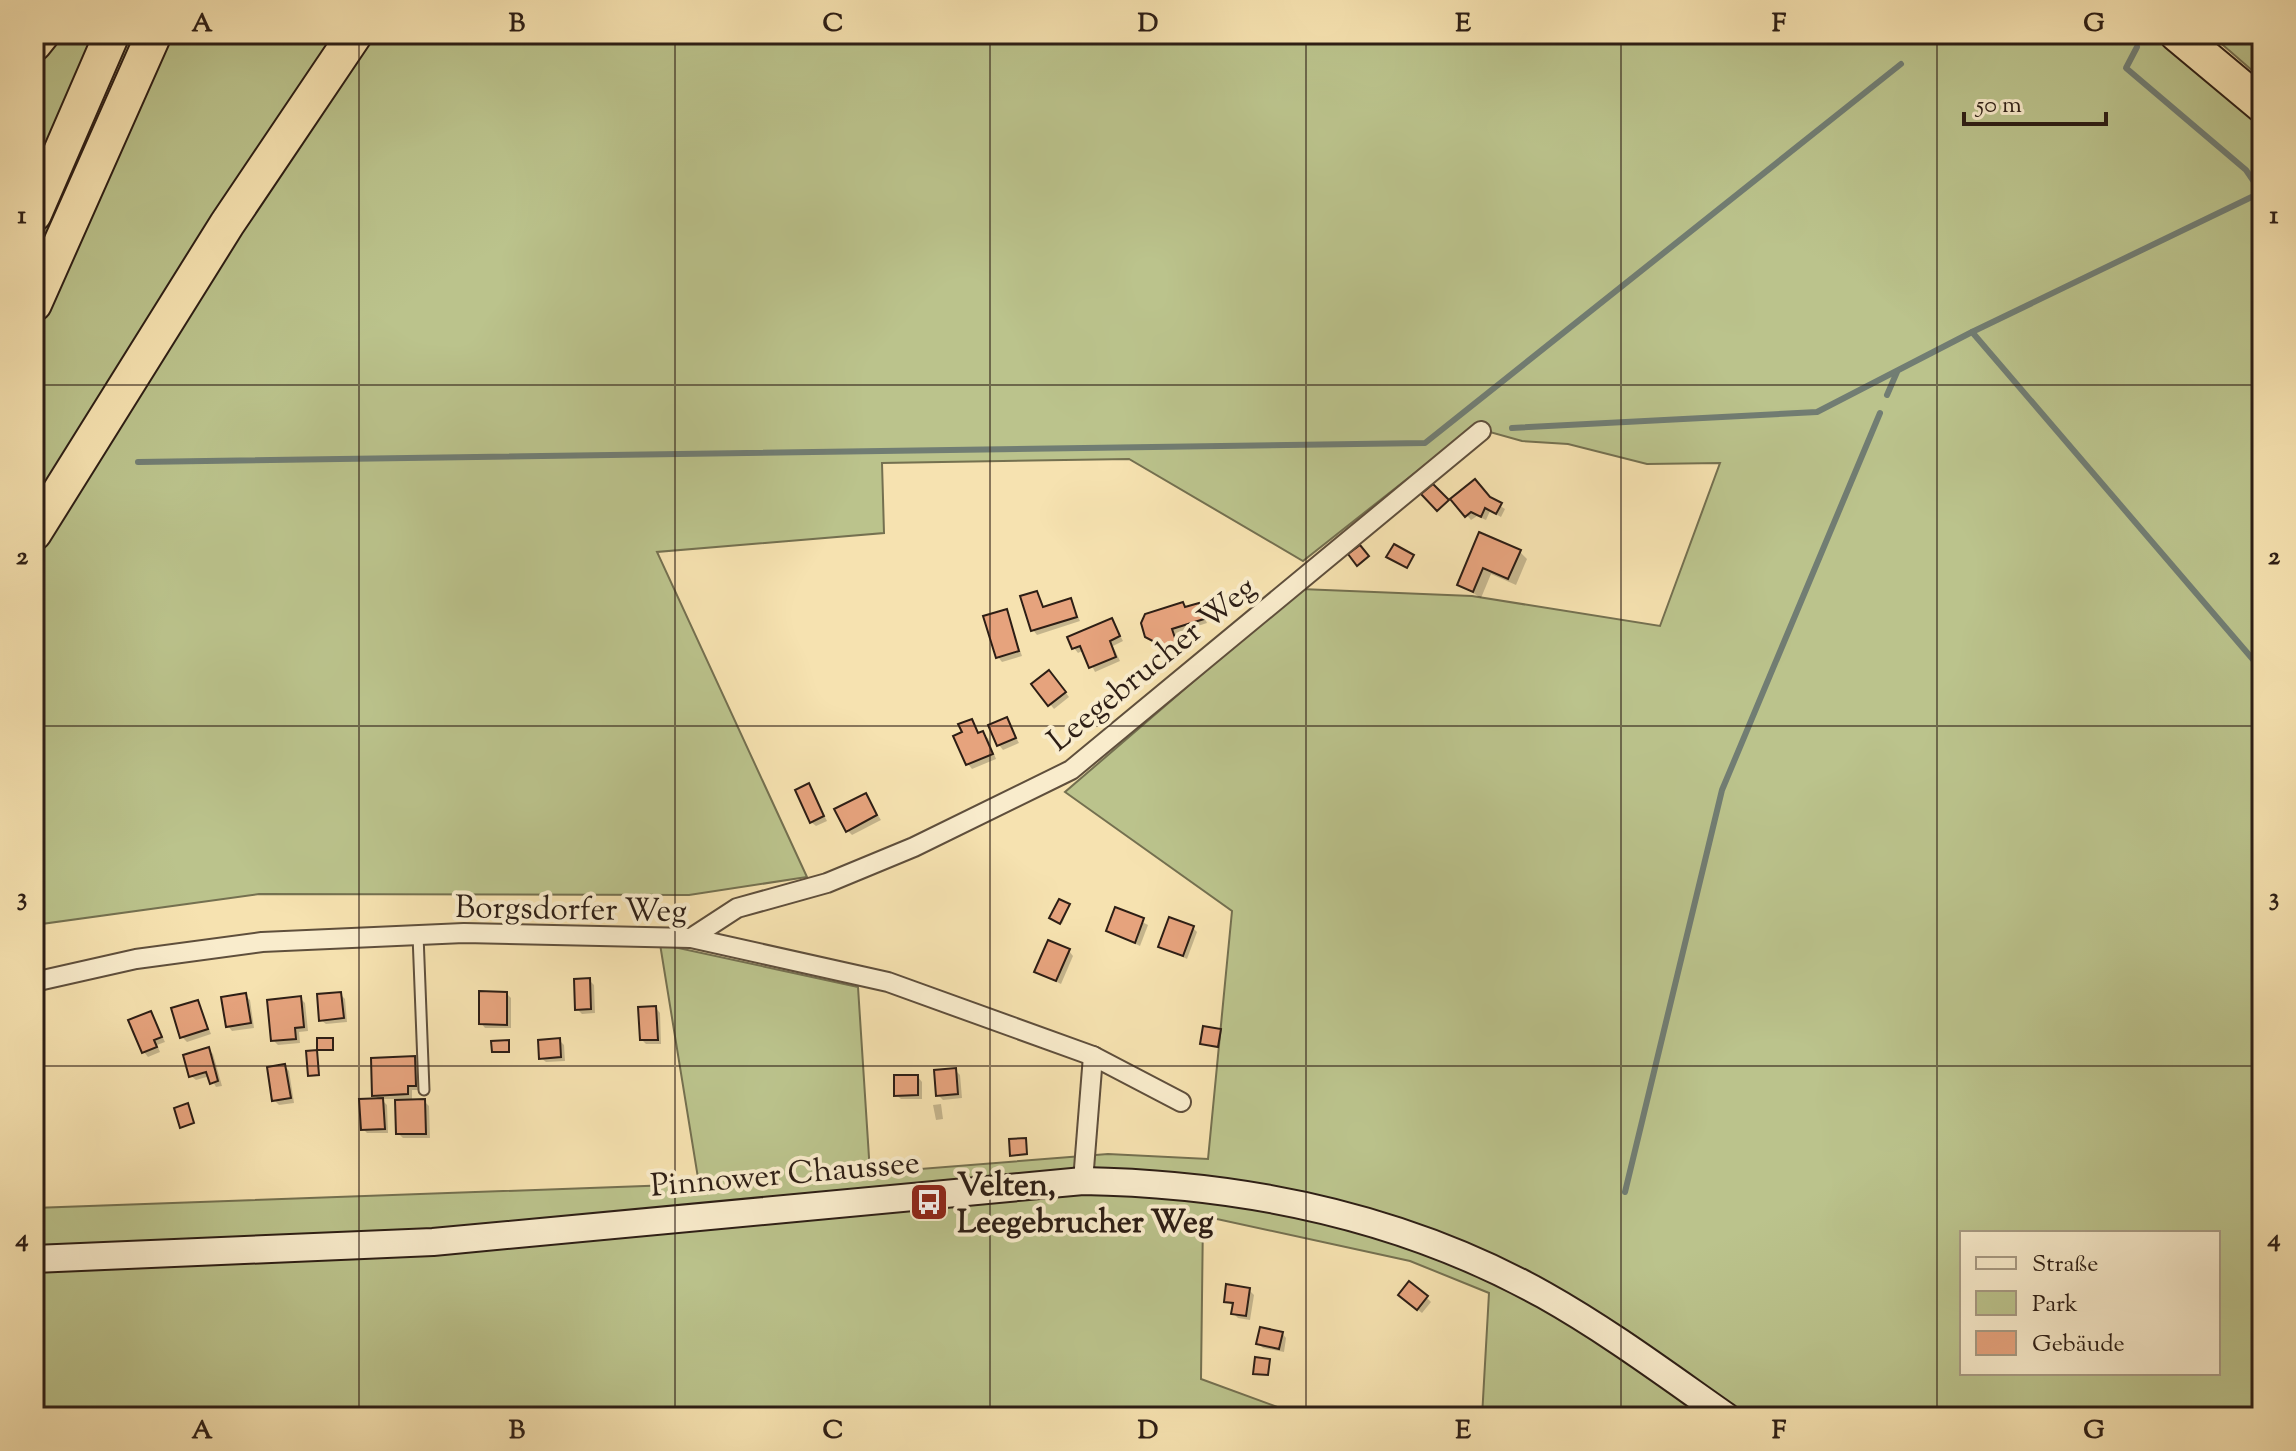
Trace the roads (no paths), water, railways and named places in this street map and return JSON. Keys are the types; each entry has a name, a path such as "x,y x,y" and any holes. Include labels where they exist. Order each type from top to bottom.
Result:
{"highway":[{"path":"34,44 42,34"},
{"path":"34,214 112,34"},
{"path":"34,304 154,34"},
{"path":"34,533 227,224 355,34"},
{"path":"2177,34 2262,105"}],"main road":[{"name":"Pinnower Chaussee","path":"34,1259 433,1242 1083,1181 1177,1184 1252,1194 1344,1214 1432,1243 1546,1296 1627,1347 1727,1417"}],"street":[{"name":"Leegebrucher Weg","path":"691,938 737,908 827,883 914,847 1071,770 1481,431"},
{"name":"Borgsdorfer Weg","path":"34,982 136,959 262,942 418,935 691,938 888,982 1093,1056 1181,1102"},
{"path":"1083,1181 1093,1056"}],"lane":[{"path":"418,935 424,1090"}],"waterway":[{"path":"2137,47 2126,68 2246,170 2261,192"},
{"path":"138,462 1425,443 1901,64"},
{"path":"1512,428 1817,412 1972,332 2262,192"},
{"path":"1972,332 2262,670"},
{"path":"1887,395 1897,372"},
{"path":"1625,1192 1722,790 1880,413"}],"place":[{"name":"Velten, Leegebrucher Weg","path":"929,1202"}]}
